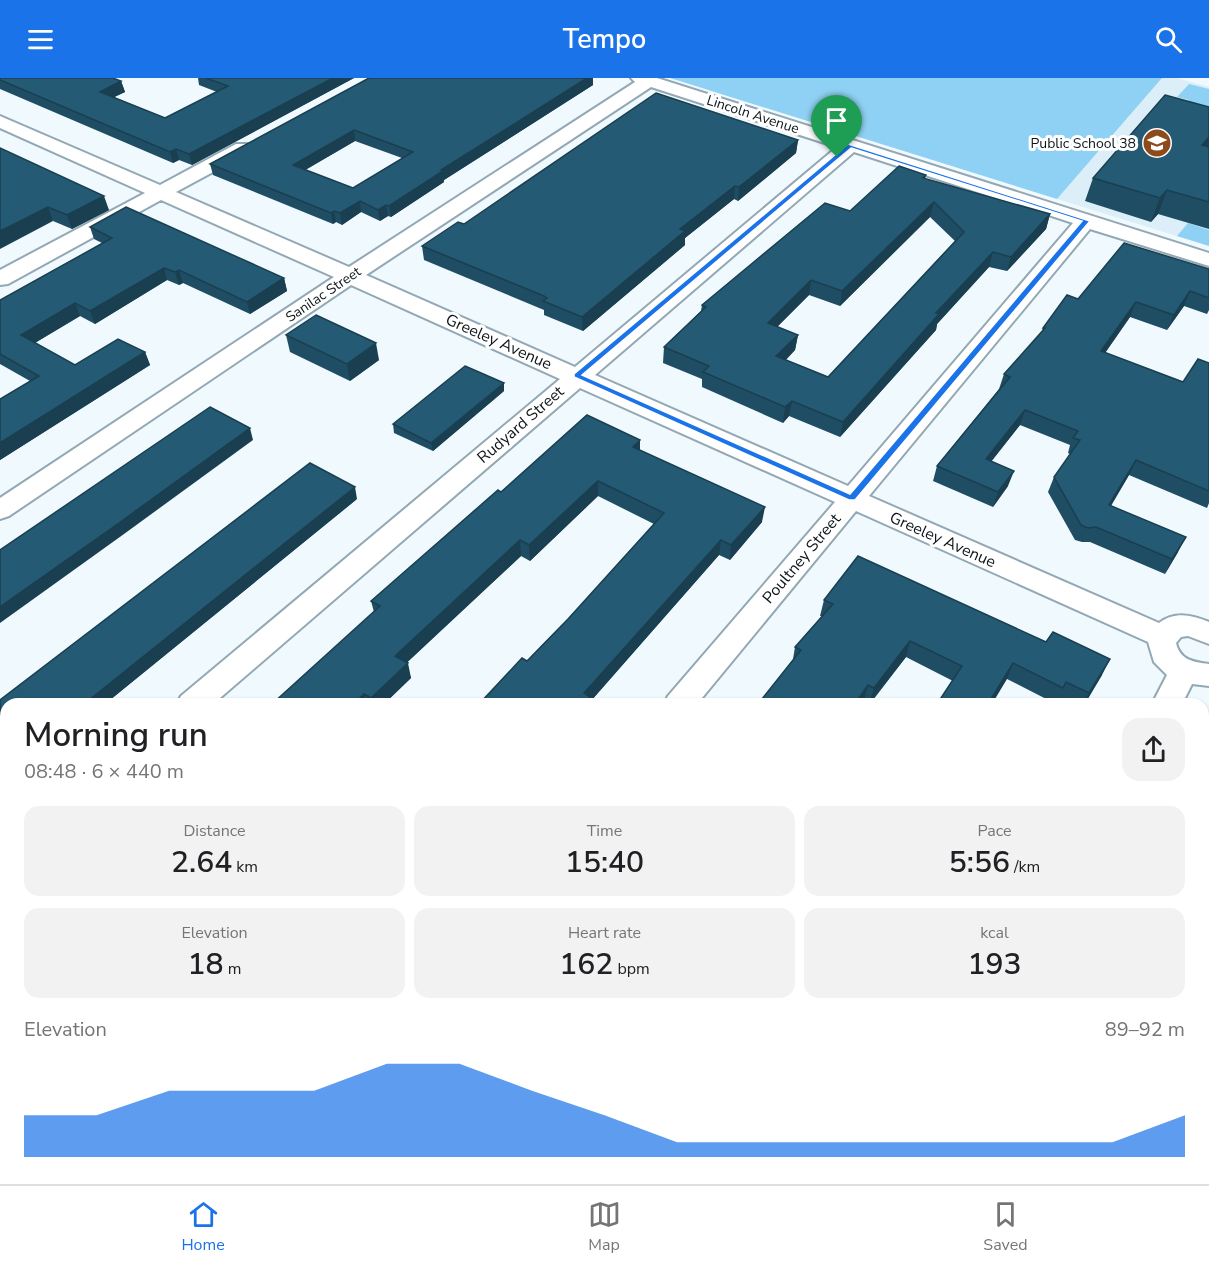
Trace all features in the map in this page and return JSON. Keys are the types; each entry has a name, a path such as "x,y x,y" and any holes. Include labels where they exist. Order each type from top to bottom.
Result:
{"street":[{"name":"Lincoln Avenue","path":"644,79 1209,260"},
{"name":"Sanilac Street","path":"0,510 644,79"},
{"name":"Greeley Avenue","path":"0,121 1162,636"},
{"path":"0,279 260,139"},
{"name":"Rudyard Street","path":"199,698 850,146"},
{"name":"Poultney Street","path":"684,698 1086,221"},
{"path":"1173,698 1197,673 1166,658 1162,650 1162,636 1175,627 1185,626 1208,630"}],"shaded area":[{"path":"670,78 1162,78 1057,199"},
{"name":"Public School 38","path":"1162,78 1177,78 1209,87 1209,246 1057,199"},
{"path":"1189,84 1209,89 1209,115 1183,108 1189,100 1177,97"},
{"path":"1188,223 1209,230 1209,246 1177,236"}],"building":[{"path":"0,78 113,78 121,81 100,92 165,118 228,86 206,78 333,78 189,154 176,149 170,152 0,80"},
{"path":"369,78 587,78 441,170 443,171 389,206 386,205 378,210 360,201 340,213 334,211 331,213 210,164","holes":["354,130 413,152 353,188 293,165"]},
{"path":"656,93 798,140 739,187 735,186 680,229 685,231 582,317 543,301 547,298 544,296 422,246 458,222 464,224"},
{"path":"1165,95 1209,107 1209,137 1202,145 1209,147 1209,202 1167,190 1160,198 1093,178"},
{"path":"0,148 104,196 67,215 48,207 0,231"},
{"path":"899,166 926,175 923,178 1050,214 1011,257 993,252 936,313 939,314 843,422 792,401 785,407 703,372 709,366 664,347 706,307 702,305 825,203 850,211","holes":["934,202 964,232 828,377 776,356 798,335 768,323 811,280 842,291"]},
{"path":"126,207 284,278 247,302 179,270 175,272 164,268 90,311 75,303 21,335 75,365 118,339 145,352 0,443 0,399 39,376 0,354 0,300 112,238 90,227"},
{"path":"1124,243 1209,269 1209,298 1190,291 1174,315 1136,302 1101,351 1183,382 1198,359 1209,363 1209,491 1136,460 1109,505 1186,537 1172,559 1096,527 1088,528 1081,525 1054,477 1080,440 1073,438 1078,431 1025,410 986,459 1014,471 998,492 937,466 1010,377 1004,374 1045,328 1043,328 1067,295 1078,299"},
{"path":"316,315 376,343 347,364 286,335"},
{"path":"465,366 504,383 431,443 393,424"},
{"path":"210,407 250,428 0,607 0,550"},
{"path":"587,415 640,440 633,447 765,507 731,545 721,540 584,693 589,698 485,698 522,658 527,661 568,619 664,513 598,481 529,545 520,540 395,656 408,663 371,698 364,694 360,698 279,698 380,606 371,601 498,490 501,492"},
{"path":"310,463 355,487 91,698 3,698"},
{"path":"858,556 1046,642 1053,632 1110,659 1089,693 1066,682 1063,688 1013,663 992,698 941,698 962,666 910,641 874,688 868,685 859,698 763,698 801,650 795,647 833,604 824,600"}],"place":[{"name":"Public School 38","path":"1157,143"}],"route":[{"path":"850,146 1086,221 852,498 577,376 837,157 850,146"}]}
